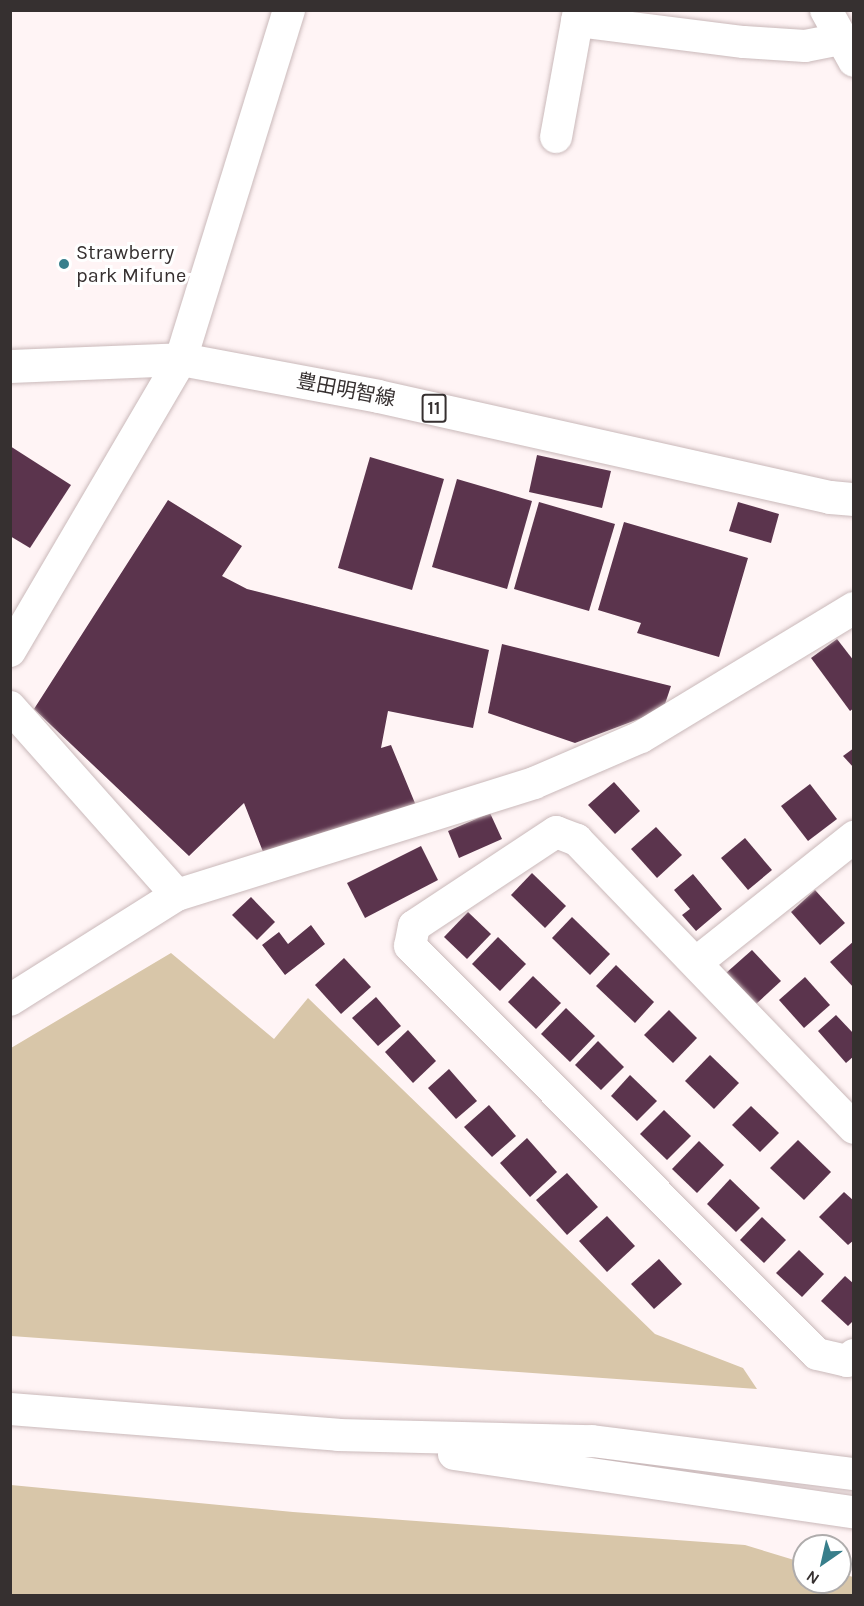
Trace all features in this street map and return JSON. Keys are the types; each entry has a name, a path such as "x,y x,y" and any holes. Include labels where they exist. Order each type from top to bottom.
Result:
{"main road":[{"name":"豊田明智線","path":"10,366 182,359 378,396 651,454 830,497 854,499"}],"street":[{"path":"10,651 182,359 289,10"},
{"path":"826,10 847,50"},
{"path":"556,137 578,16 744,42 847,50"},
{"path":"10,1000 177,895 534,783 641,737 854,608"},
{"path":"10,707 177,895"},
{"path":"854,1128 697,962 577,840 556,832 414,926 410,946 816,1354 847,1361 854,1355"},
{"path":"697,962 849,848"},
{"path":"10,1409 338,1435 592,1441 854,1474"},
{"path":"338,1435 582,1475 854,1512"}],"shaded area":[{"path":"171,953 274,1039 308,998 655,1334 743,1368 757,1389 11,1336 11,1048"},
{"path":"11,1485 293,1512 745,1545 792,1559 792,1594 852,1594 853,1577 853,1595 11,1595"}],"building":[{"path":"10,446 71,485 30,548 10,536"},
{"path":"537,455 611,471 602,508 529,492"},
{"path":"370,457 444,479 412,590 338,568"},
{"path":"457,479 532,501 507,589 432,567"},
{"path":"168,500 242,546 222,576 247,589 489,650 473,728 388,711 381,748 391,745 417,808 267,862 244,803 189,856 34,709"},
{"path":"539,502 615,524 589,611 514,589"},
{"path":"738,502 779,514 771,543 729,531"},
{"path":"624,522 748,558 719,657 637,633 641,623 598,610"},
{"path":"837,639 854,661 854,708 850,711 811,658"},
{"path":"502,644 671,686 663,710 575,743 488,713"},
{"path":"854,748 854,768 843,756"},
{"path":"614,782 640,811 615,834 588,805"},
{"path":"810,784 837,819 808,841 781,806"},
{"path":"490,813 502,839 459,858 448,831"},
{"path":"656,827 682,855 657,878 631,849"},
{"path":"745,838 772,870 748,890 721,858"},
{"path":"421,846 438,880 365,918 347,883"},
{"path":"532,873 566,906 545,928 511,895"},
{"path":"693,874 722,909 696,931 682,915 690,909 674,890"},
{"path":"815,890 845,923 820,945 791,912"},
{"path":"251,897 275,922 257,940 232,915"},
{"path":"468,912 491,934 467,959 444,937"},
{"path":"572,917 610,954 590,975 552,938"},
{"path":"311,925 325,944 285,975 262,945 279,932 288,944"},
{"path":"498,937 526,964 500,991 472,964"},
{"path":"854,941 854,988 830,962"},
{"path":"752,950 781,981 755,1005 726,973"},
{"path":"344,958 371,987 341,1014 315,985"},
{"path":"616,965 654,1002 635,1023 596,986"},
{"path":"533,976 561,1003 536,1029 508,1002"},
{"path":"805,977 830,1005 804,1028 779,1000"},
{"path":"376,997 401,1026 378,1046 352,1018"},
{"path":"566,1008 595,1036 570,1062 541,1034"},
{"path":"669,1010 697,1038 673,1063 644,1035"},
{"path":"836,1015 854,1034 854,1056 846,1063 818,1031"},
{"path":"408,1030 436,1061 413,1083 385,1052"},
{"path":"598,1041 624,1067 601,1090 575,1065"},
{"path":"710,1055 739,1083 714,1109 685,1081"},
{"path":"449,1069 477,1101 456,1119 428,1088"},
{"path":"630,1075 657,1101 637,1121 611,1096"},
{"path":"489,1105 516,1136 492,1157 464,1127"},
{"path":"751,1106 779,1133 760,1152 732,1125"},
{"path":"664,1110 691,1136 667,1160 640,1134"},
{"path":"527,1138 557,1172 530,1197 500,1163"},
{"path":"798,1140 831,1172 804,1200 770,1168"},
{"path":"699,1141 724,1165 697,1193 672,1169"},
{"path":"567,1173 598,1207 567,1235 536,1200"},
{"path":"730,1179 760,1208 736,1232 707,1204"},
{"path":"844,1192 854,1201 854,1240 848,1245 819,1217"},
{"path":"607,1216 635,1246 607,1272 579,1241"},
{"path":"762,1217 786,1240 764,1263 740,1240"},
{"path":"799,1250 824,1274 802,1297 776,1273"},
{"path":"659,1259 682,1284 654,1309 631,1284"},
{"path":"845,1276 854,1284 854,1320 848,1326 821,1301"}],"place":[{"name":"Strawberry park Mifune","path":"64,264"}]}
